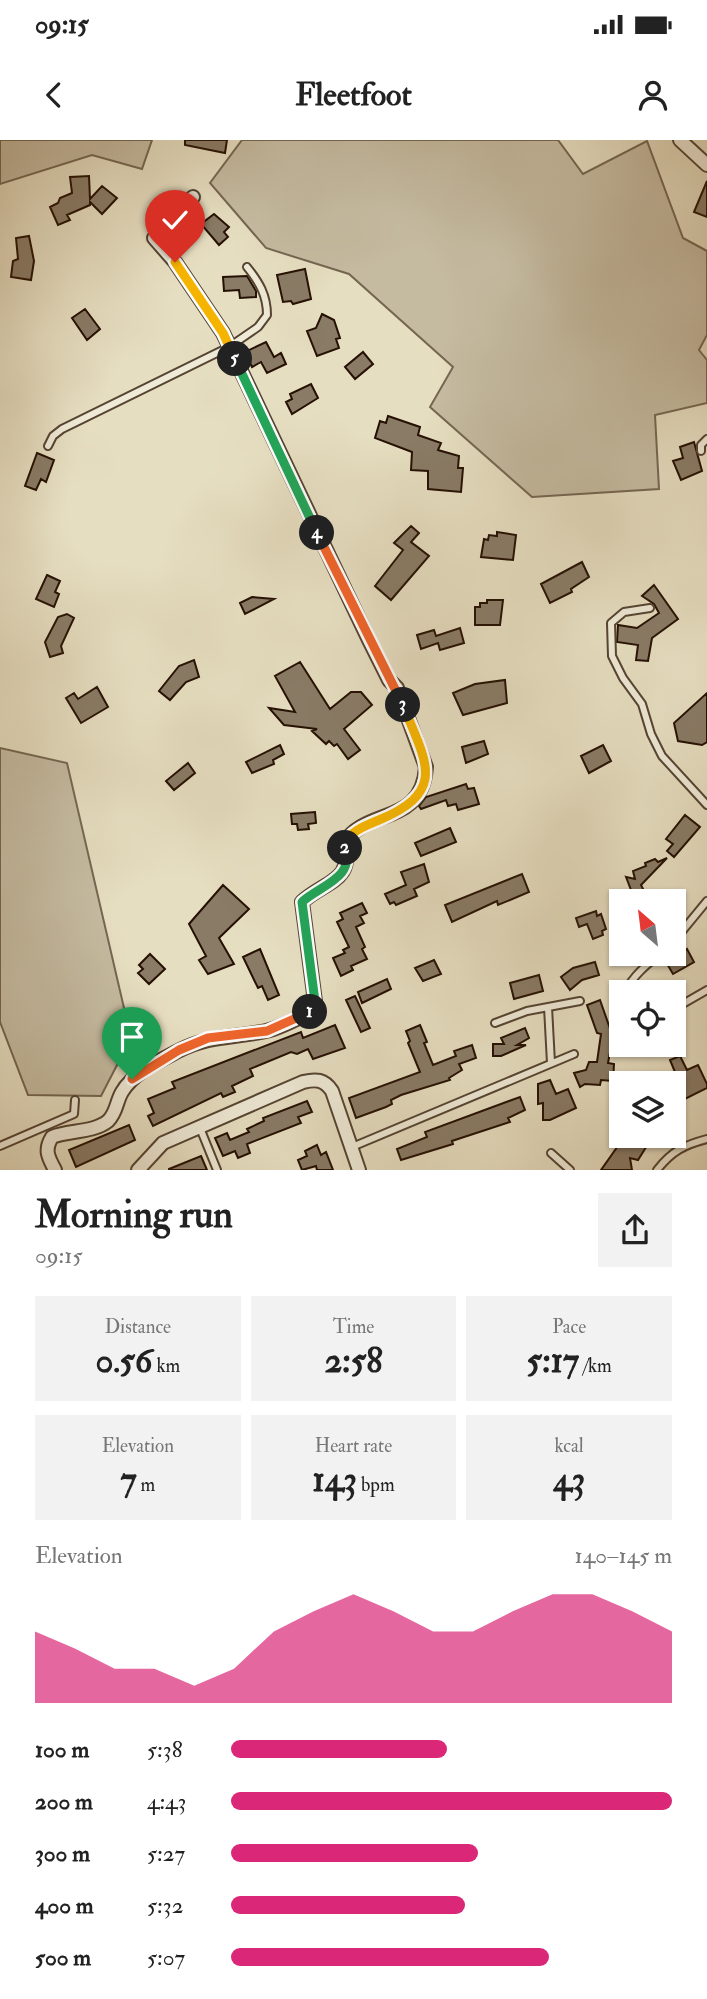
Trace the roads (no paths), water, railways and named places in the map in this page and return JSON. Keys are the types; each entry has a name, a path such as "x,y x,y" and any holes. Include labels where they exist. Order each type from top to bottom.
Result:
{"street":[{"path":"680,140 707,165"},
{"path":"55,1170 46,1147 51,1137 96,1128 107,1122 115,1112 122,1092 132,1079 147,1068 208,1038 267,1031 316,1009 302,902 312,892 339,878 346,869 348,858 344,844 350,833 404,810 422,790 425,780 426,767 397,688 389,680 379,660 223,333 175,262 154,239 193,197"},
{"path":"138,1170 163,1143 303,1082 317,1079 327,1084 332,1091 359,1170"}],"lane":[{"path":"48,446 52,436 62,429 229,347 258,327 267,315 262,287 247,267"},
{"path":"701,452 701,445 707,439"},
{"path":"650,608 640,612 624,612 611,623 612,656 622,678 642,704 651,734 662,756 707,806"},
{"path":"686,926 707,901"},
{"path":"633,980 647,966"},
{"path":"686,1002 707,990"},
{"path":"495,1023 548,1007 580,1001"},
{"path":"548,1007 551,1063"},
{"path":"352,1147 574,1054"},
{"path":"0,1146 74,1114 75,1100"},
{"path":"199,1126 217,1170"},
{"path":"657,1170 670,1153 681,1146 707,1139"},
{"path":"551,1153 570,1170"}]}
